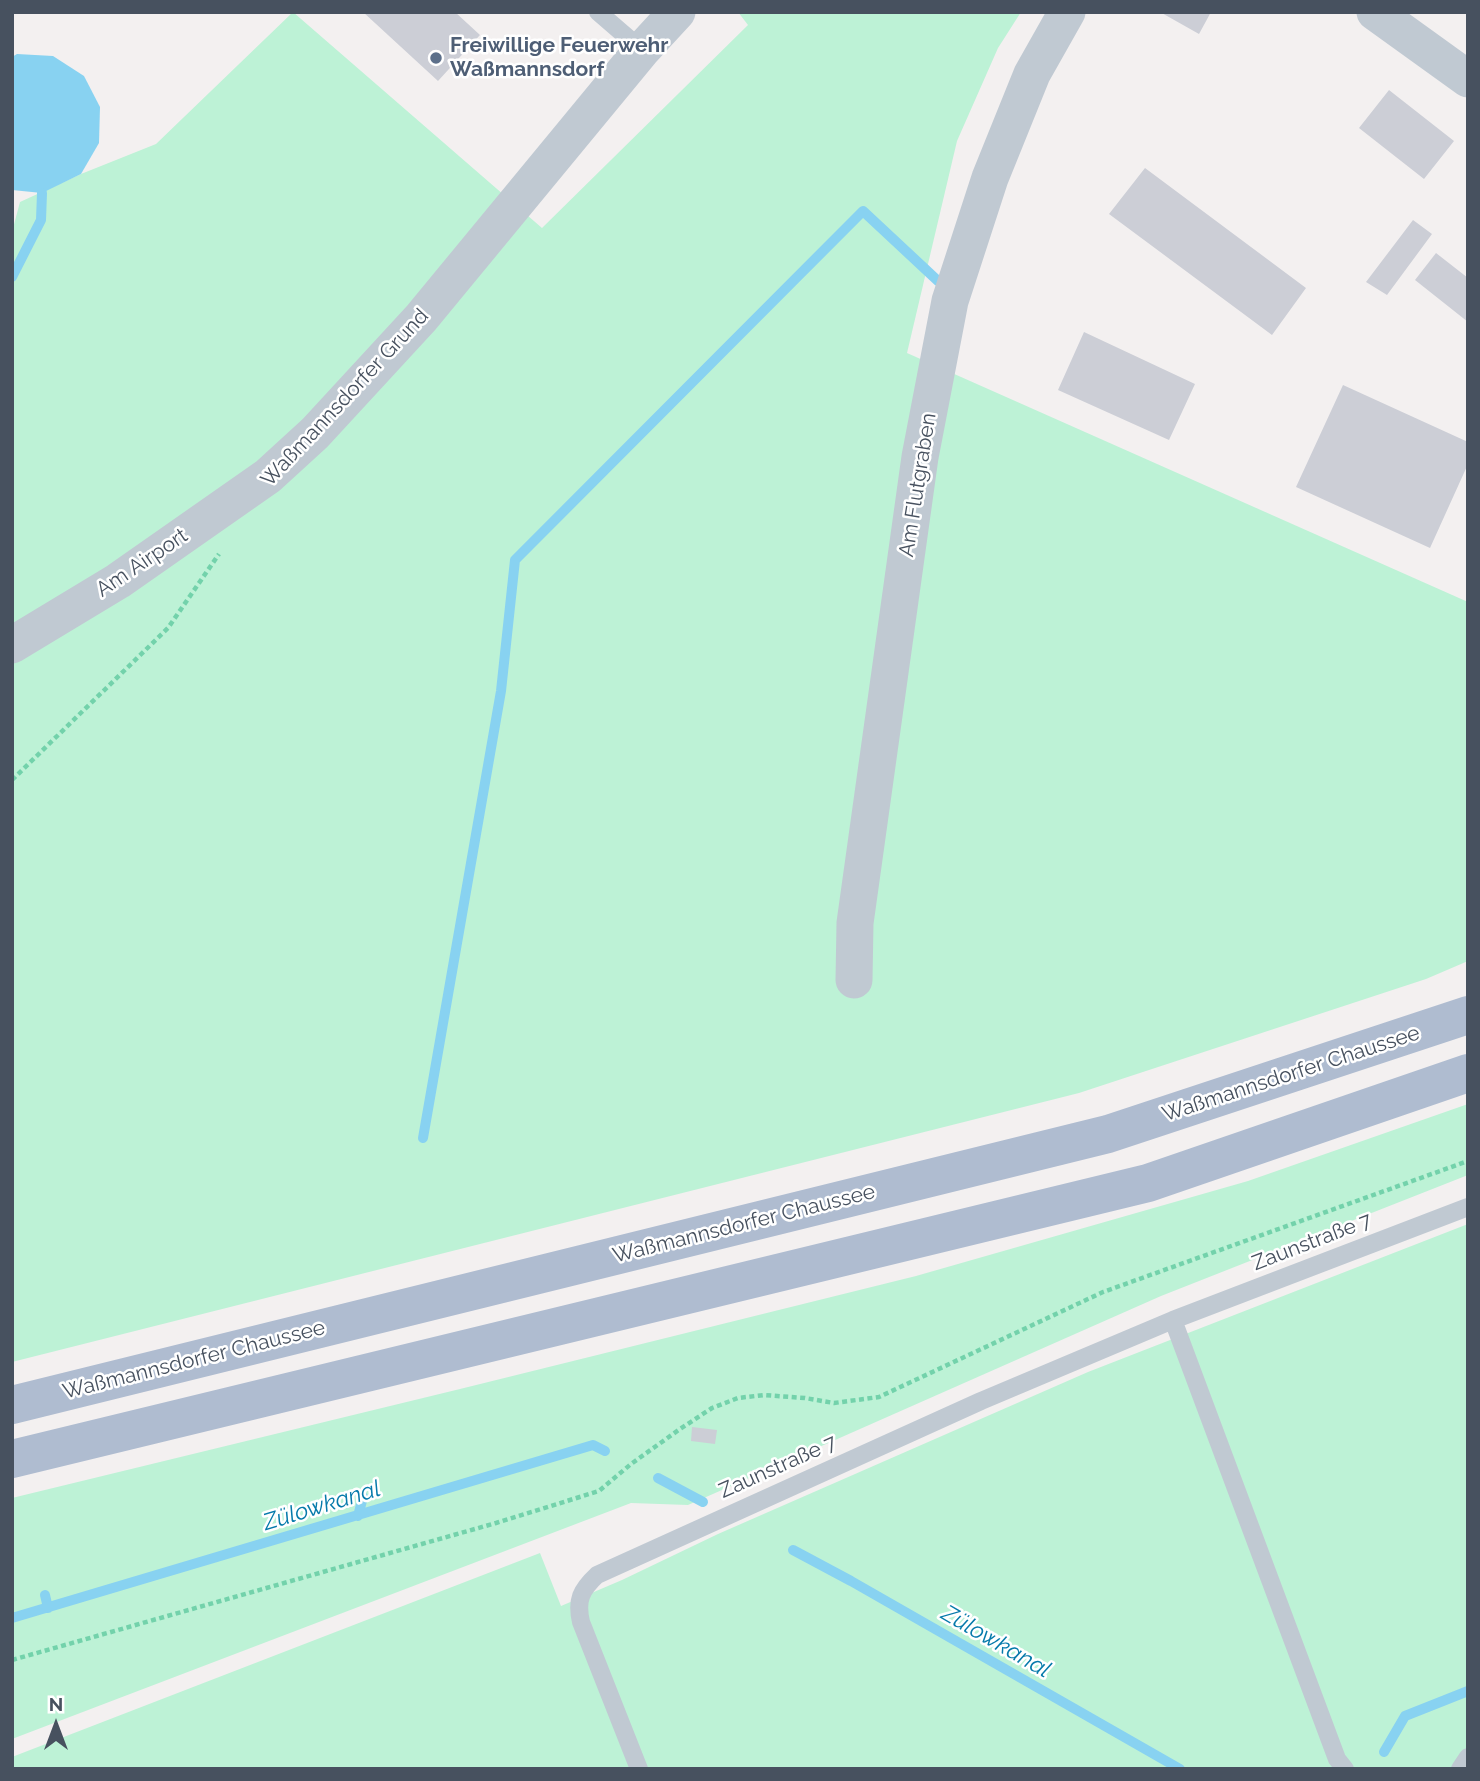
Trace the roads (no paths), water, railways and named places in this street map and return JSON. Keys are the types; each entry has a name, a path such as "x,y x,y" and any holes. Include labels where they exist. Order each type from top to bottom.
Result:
{"main road":[{"name":"Waßmannsdorfer Chaussee","path":"12,1405 1108,1134 1468,1015"},
{"path":"12,1459 1148,1183 1468,1073"}],"street":[{"name":"Waßmannsdorfer Grund","path":"268,476 315,433 421,318 642,50 677,12"},
{"name":"Am Flutgraben","path":"854,980 855,923 920,457 950,301 990,178 1027,85 1067,12"},
{"path":"1375,12 1468,79"},
{"name":"Am Airport","path":"12,645 118,581 268,476"}],"lane":[{"path":"598,12 642,50"},
{"name":"Zaunstraße 7","path":"639,1769 581,1622 578,1608 581,1594 597,1575 981,1401 1173,1320 1468,1207"},
{"path":"1173,1320 1338,1759 1345,1769"},
{"path":"1460,1769 1468,1757"}],"water":[{"path":"17,54 53,56 84,76 100,107 99,143 81,174 42,193 12,190 12,57"}],"waterway":[{"path":"12,277 41,220 42,193"},
{"path":"423,1138 501,691 515,560 863,211 938,281"},
{"name":"Zülowkanal","path":"12,1618 593,1445 605,1451"},
{"name":"Zülowkanal","path":"658,1478 703,1502"},
{"path":"358,1516 363,1497"},
{"name":"Zülowkanal","path":"793,1550 1180,1769"},
{"name":"Zülowkanal","path":"45,1595 48,1608"},
{"path":"1384,1752 1405,1716 1468,1691"}],"place":[{"name":"Freiwillige Feuerwehr Waßmannsdorf","path":"436,58"}]}
